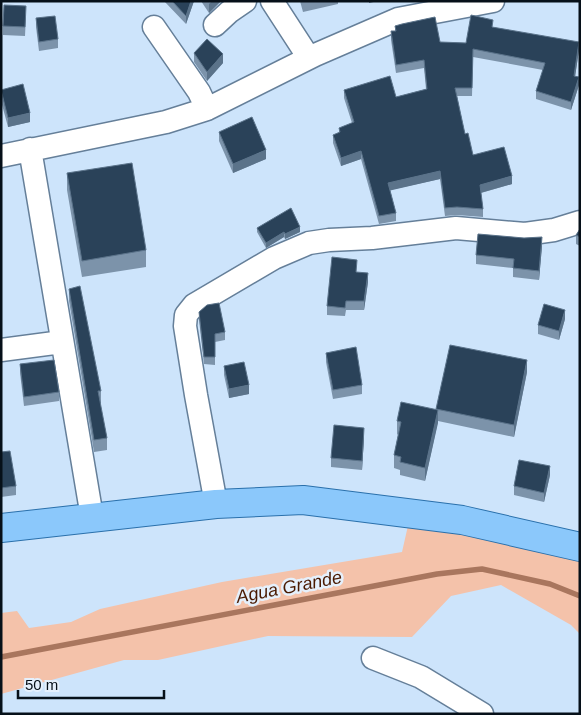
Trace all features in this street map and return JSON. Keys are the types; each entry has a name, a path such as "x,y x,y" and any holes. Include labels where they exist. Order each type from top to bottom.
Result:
{"main road":[{"path":"1,528 216,504 303,500 462,520 580,547"}],"street":[{"path":"214,25 245,1"},
{"path":"272,1 309,58"},
{"path":"1,156 166,122 207,109 309,58 398,19 494,1"},
{"path":"154,27 199,92 207,109"},
{"path":"30,149 92,517"},
{"path":"216,504 185,326 186,315 194,305 274,258 309,243 456,228 525,234 554,230 580,222"},
{"path":"1,350 62,342"},
{"path":"373,658 421,677 482,714"}],"shaded area":[{"path":"412,508 580,536 580,634 571,625 501,585 451,596 412,637 268,636 158,660 124,660 1,694 1,613 17,611 29,628 71,622 100,609 222,582 402,552"}],"building":[{"path":"172,1 191,1 186,16"},
{"path":"4,5 26,6 25,27 3,26"},
{"path":"471,15 493,20 492,27 579,42 574,76 579,77 571,102 536,91 545,63 473,49 472,88 455,88 465,134 468,133 473,155 504,147 512,176 480,185 483,209 445,208 440,171 388,183 396,213 379,216 361,151 341,158 333,135 340,132 339,128 354,122 344,90 390,76 396,97 427,89 424,60 396,65 391,31 396,31 395,26 435,17 440,42 466,43"},
{"path":"55,16 58,39 39,42 36,18"},
{"path":"207,39 223,54 207,72 194,53"},
{"path":"23,84 30,113 8,118 1,90"},
{"path":"252,117 266,150 233,164 219,132"},
{"path":"132,163 146,250 82,261 67,173"},
{"path":"291,208 300,227 285,234 284,232 266,243 257,228"},
{"path":"580,229 580,237 576,235"},
{"path":"478,234 524,238 542,237 539,271 513,268 514,259 476,255"},
{"path":"332,257 357,260 356,272 368,273 364,301 346,301 345,308 327,306"},
{"path":"80,286 101,391 98,391 107,438 94,440 69,289"},
{"path":"219,303 225,332 215,334 215,357 204,357 199,312 207,305"},
{"path":"544,304 565,310 559,331 538,325"},
{"path":"450,345 527,360 514,425 436,409"},
{"path":"356,347 362,385 333,390 326,353"},
{"path":"54,360 59,392 24,397 20,364"},
{"path":"244,362 249,385 229,389 224,366"},
{"path":"401,402 438,410 425,468 400,462 401,457 394,455 401,422 397,421"},
{"path":"334,425 364,428 362,461 331,458"},
{"path":"10,451 16,486 1,488 1,452"},
{"path":"519,460 550,466 544,493 514,486"}],"waterway":[{"name":"Agua Grande","path":"1,657 437,574 482,569 550,584 580,596"}]}
